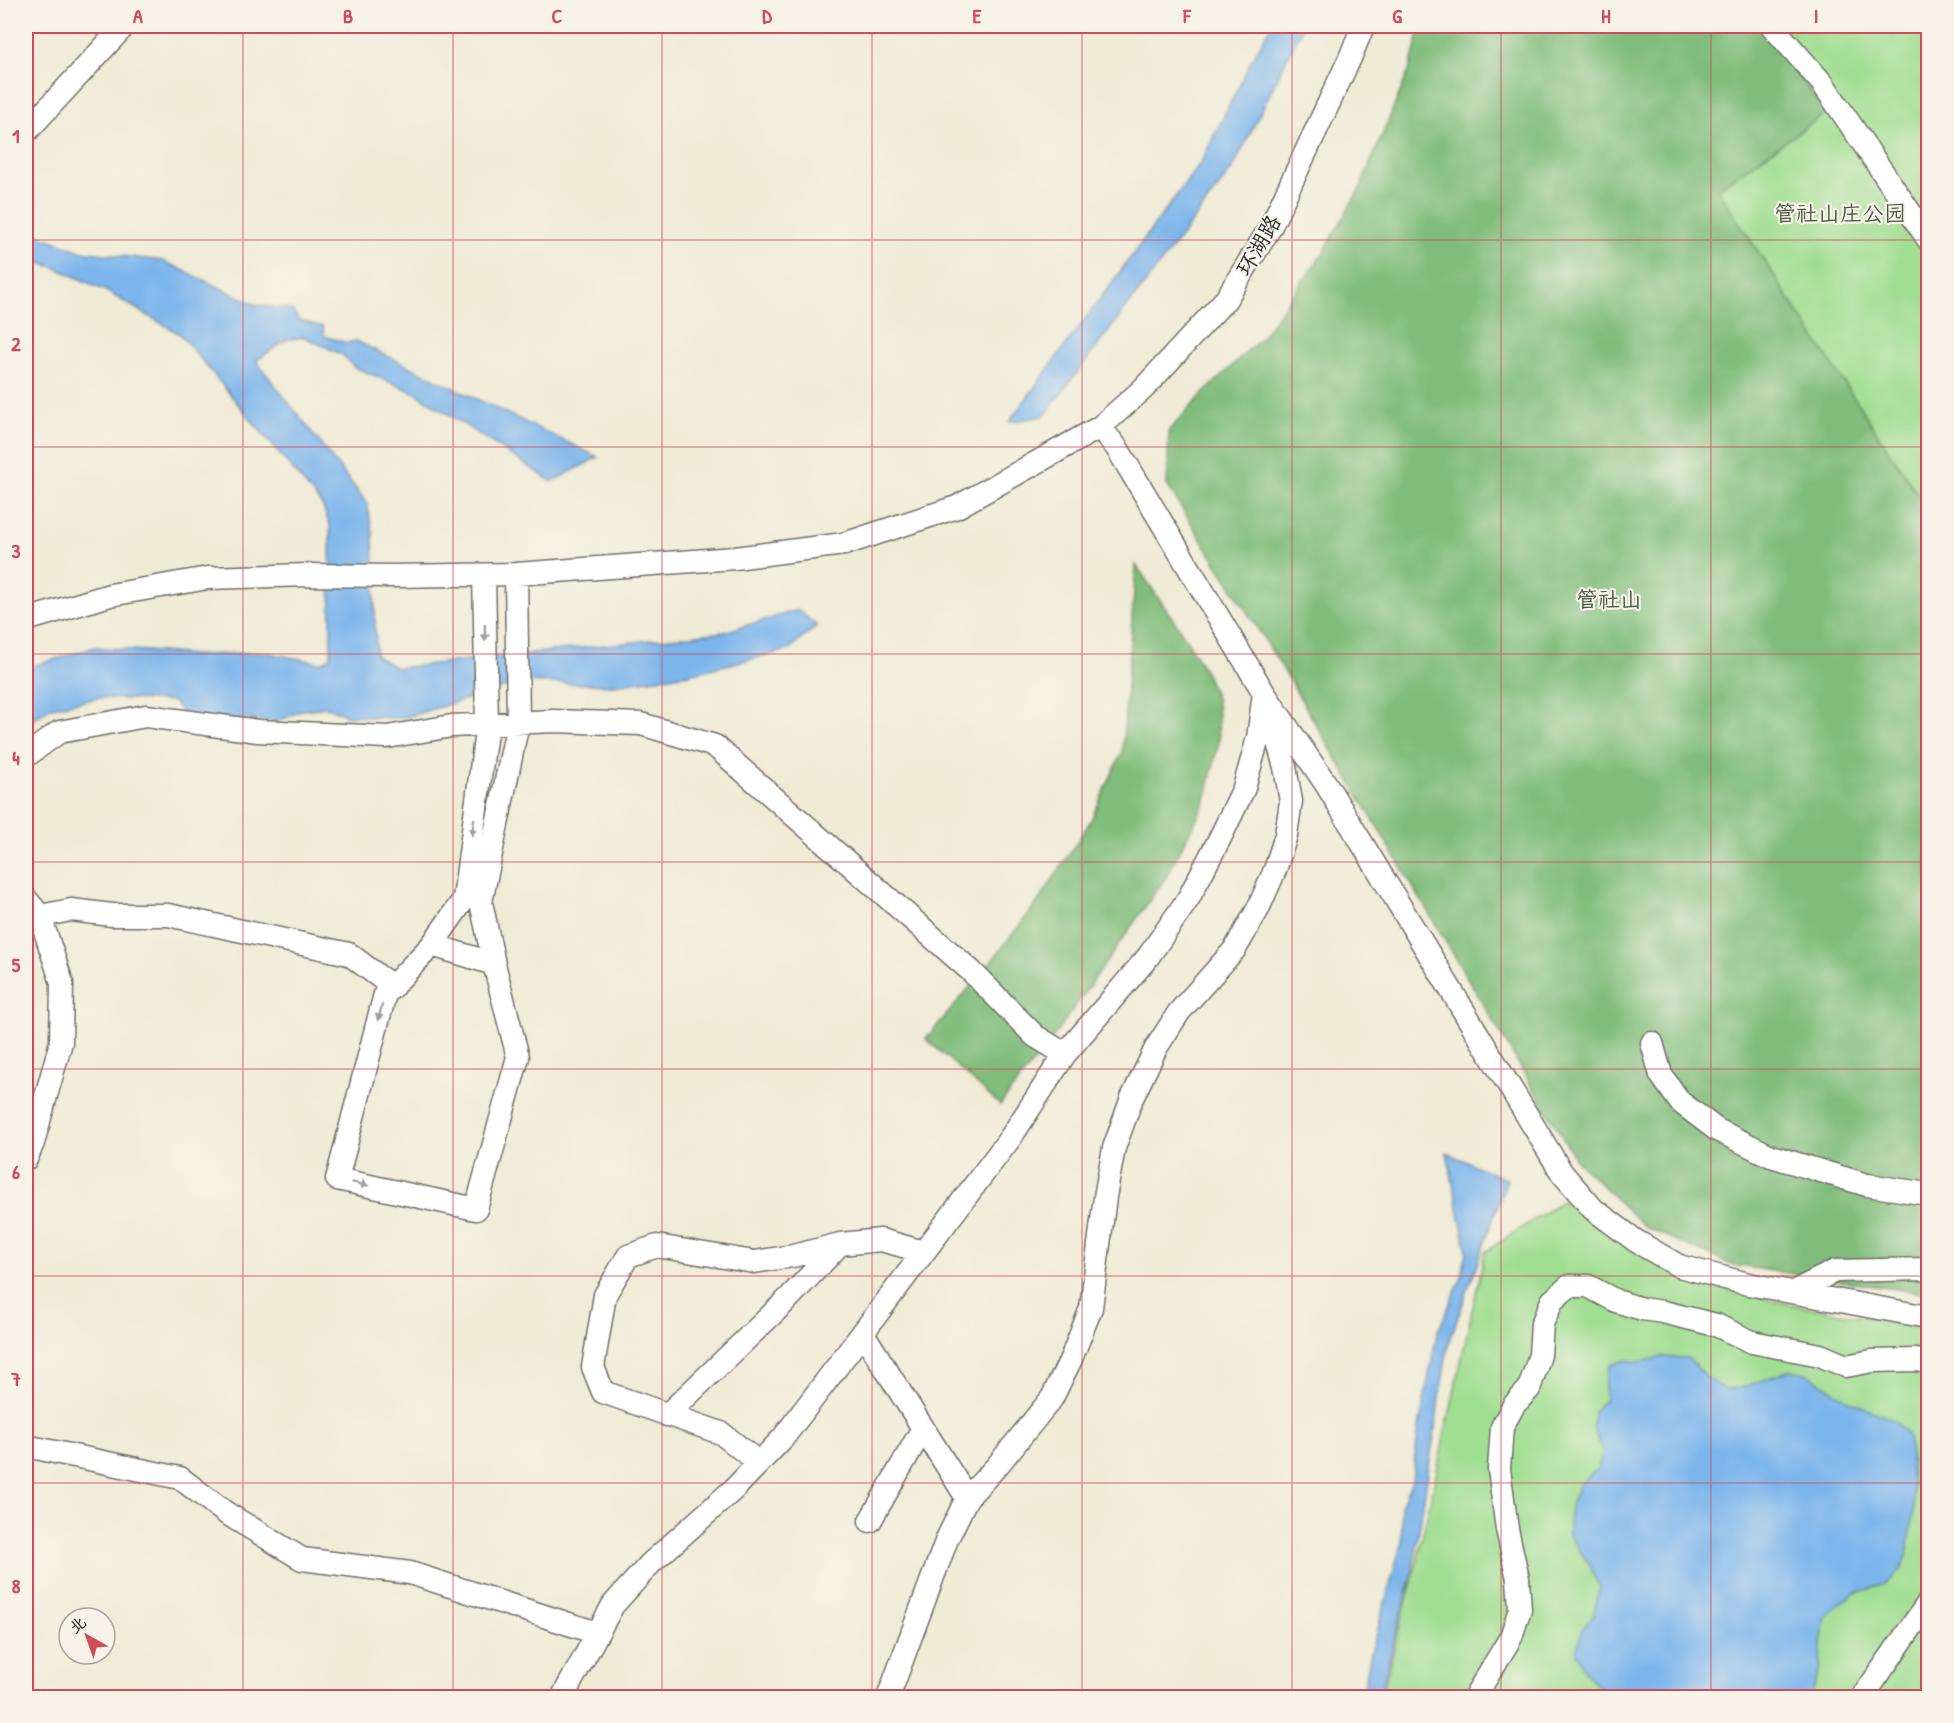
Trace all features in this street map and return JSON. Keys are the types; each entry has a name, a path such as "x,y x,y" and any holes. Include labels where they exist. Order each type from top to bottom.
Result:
{"street":[{"path":"26,132 124,26"},
{"name":"环湖路","path":"26,620 110,595 208,578 309,574 393,576 516,574 735,558 844,544 957,507 1100,427 1143,389 1226,299 1270,228 1363,26"},
{"path":"1772,26 1823,84 1929,239"},
{"path":"1100,427 1117,448 1264,693 1326,784 1562,1173 1593,1209 1636,1242 1679,1266 1748,1284 1929,1317"},
{"path":"484,575 487,724 472,901 494,964 518,1057 476,1209 337,1179 385,994 472,901 518,723 516,574"},
{"path":"888,1698 947,1539 967,1498 997,1466 1052,1398 1071,1359 1091,1308 1105,1197 1114,1148 1132,1098 1156,1048 1179,1012 1235,949 1258,909 1275,870 1286,835 1291,801 1285,767 1264,693"},
{"path":"562,1698 613,1605 651,1563 734,1489 783,1438 1011,1137 1065,1054 1148,957 1188,899 1244,788 1258,738 1264,693"},
{"path":"26,756 59,732 146,716 258,731 387,737 452,726 487,724 553,721 641,724 715,746 971,971 1035,1036 1065,1054"},
{"path":"1244,788 1263,774 1285,767 1305,770 1326,784"},
{"path":"26,899 40,916 62,983 61,1042 33,1143 26,1159"},
{"path":"40,916 71,910 112,915 168,915 349,954 393,987"},
{"path":"432,945 494,964"},
{"path":"1652,1044 1661,1075 1680,1102 1717,1130 1771,1156 1867,1185 1929,1194"},
{"path":"759,1463 721,1433 603,1392 593,1367 605,1295 628,1256 657,1246 754,1262 793,1256 840,1244 881,1240 924,1252"},
{"path":"667,1415 788,1299 840,1244"},
{"path":"1792,1292 1835,1271 1929,1269"},
{"path":"1474,1698 1511,1637 1520,1609 1518,1579 1507,1529 1499,1469 1502,1427 1514,1405 1529,1389 1540,1354 1542,1324 1552,1301 1569,1286 1588,1286 1616,1301 1716,1325 1752,1341 1820,1355 1846,1366 1872,1361 1929,1362"},
{"path":"863,1333 967,1498"},
{"path":"870,1521 923,1428"},
{"path":"26,1446 180,1478 226,1513 302,1559 410,1573 597,1633"},
{"path":"1862,1698 1929,1603"}],"green space":[{"name":"管社山","path":"1421,26 1755,26 1770,38 1826,113 1717,189 1928,510 1928,1294 1732,1265 1645,1227 1576,1160 1280,664 1167,485 1169,430 1260,339 1322,255 1361,186 1410,68"},
{"name":"管社山庄公园","path":"1755,26 1928,26 1928,510 1716,189 1826,113 1770,38"},
{"path":"1136,565 1183,634 1206,673 1217,701 1219,741 1204,805 1166,877 1052,1039 1000,1105 926,1039 987,967 1040,899 1090,822 1122,752"},
{"path":"1562,1201 1682,1278 1783,1303 1928,1329 1928,1697 1381,1698 1416,1566 1485,1252"}],"water":[{"path":"1271,26 1303,26 1233,168 1044,416 1009,422 1201,162"},
{"path":"26,230 80,251 163,261 257,305 292,310 299,320 323,327 324,336 347,343 356,341 598,457 552,482 416,393 354,367 343,355 304,337 286,340 256,361 367,503 373,534 376,656 397,668 724,632 798,610 817,626 788,650 689,674 614,685 523,682 403,718 347,716 328,707 302,710 277,722 185,715 172,701 100,698 51,707 26,725 26,668 95,647 195,655 264,652 321,663 331,657 330,525 322,505 180,334 106,291 54,267 26,260"},
{"path":"1447,1153 1507,1180 1448,1345 1412,1575 1379,1697 1362,1697 1370,1657 1402,1541 1401,1506 1412,1481 1418,1432 1437,1333 1461,1279 1467,1252"},
{"path":"1662,1357 1688,1358 1706,1377 1725,1390 1741,1388 1790,1370 1806,1373 1848,1400 1895,1421 1908,1435 1914,1504 1909,1546 1901,1570 1885,1584 1855,1593 1841,1602 1826,1617 1821,1643 1820,1667 1811,1697 1598,1697 1599,1686 1585,1672 1576,1651 1583,1628 1593,1616 1600,1588 1590,1566 1569,1535 1570,1508 1579,1485 1599,1467 1603,1451 1593,1427 1594,1412 1605,1399 1605,1383 1610,1365 1626,1360 1641,1362"}]}
